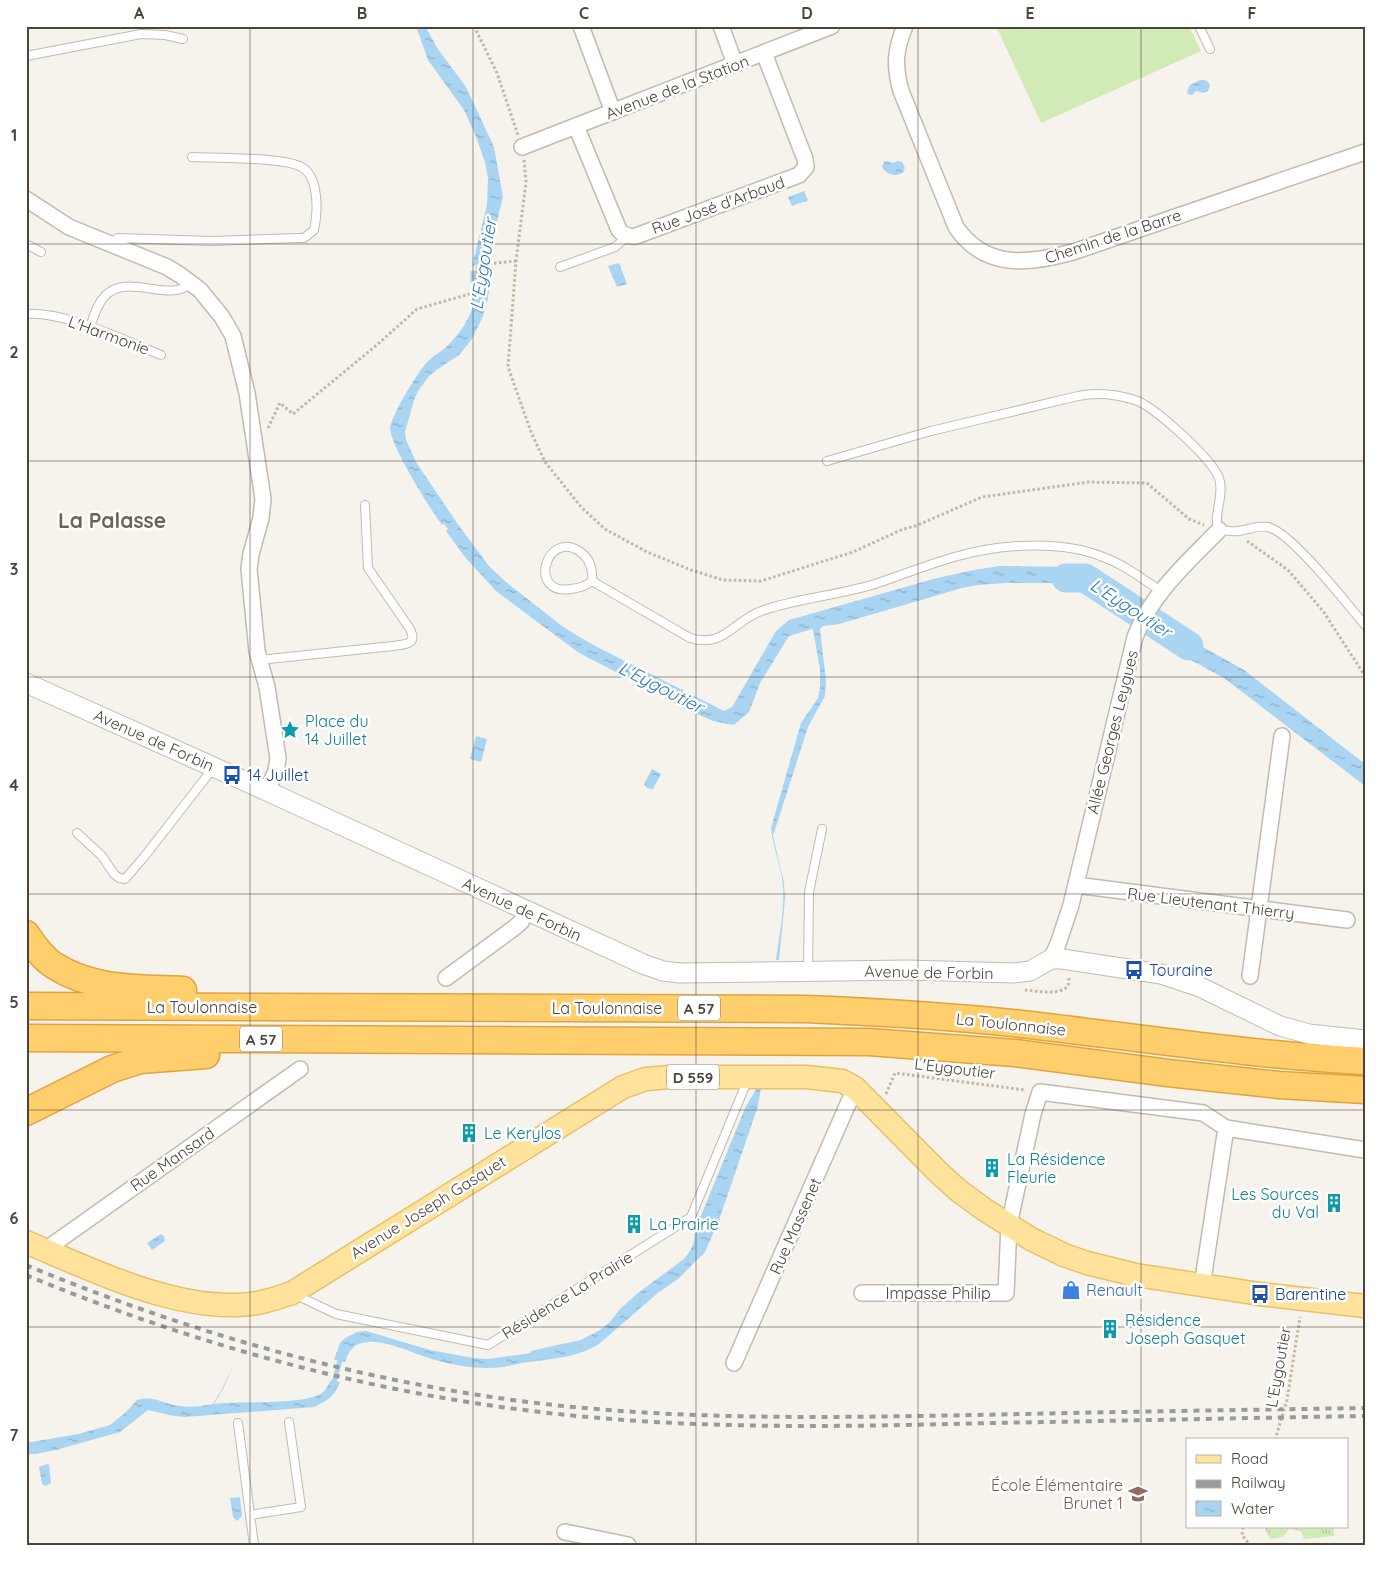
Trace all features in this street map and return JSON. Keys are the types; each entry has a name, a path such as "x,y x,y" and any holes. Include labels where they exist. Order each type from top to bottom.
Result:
{"highway":[{"path":"26,934 36,949 53,965 71,975 95,982 120,987 204,991 386,1007"},
{"name":"La Toulonnaise","path":"29,1006 806,1009 915,1014 1020,1024 1309,1058 1365,1061"},
{"name":"La Toulonnaise","path":"29,1038 868,1042 1015,1053 1279,1085 1365,1090"},
{"path":"28,1111 112,1069 140,1060 492,1040"}],"main road":[{"name":"Avenue Joseph Gasquet","path":"36,1246 158,1294 213,1305 265,1302 292,1293 623,1086 646,1079 670,1077 806,1077 842,1081 856,1088 939,1173 984,1210 1031,1240 1064,1255 1087,1263 1136,1275 1202,1286 1365,1306"}],"street":[{"path":"581,26 613,112"},
{"path":"721,26 734,64"},
{"name":"Avenue de la Station","path":"522,147 832,26"},
{"name":"Chemin de la Barre","path":"905,26 896,54 901,91 953,218 960,232 970,243 984,252 1001,259 1025,262 1073,252 1365,152"},
{"name":"Rue José d'Arbaud","path":"624,234 636,236 799,175 804,170 805,159 764,53"},
{"path":"576,126 617,226 620,232 624,234"},
{"path":"26,199 63,224 167,267 180,275 191,283 216,308 233,336 247,393 263,499 261,518 250,564 259,660 266,687 278,758 276,771 267,791"},
{"name":"Allée Georges Leygues","path":"1051,959 1058,944 1076,885 1135,637 1149,609 1162,592 1182,568 1219,530"},
{"name":"Avenue de Forbin","path":"26,683 267,791 526,911 635,960 663,970 680,973 908,970 1014,973 1030,971 1051,959"},
{"path":"1250,976 1282,736"},
{"name":"Rue Lieutenant Thierry","path":"1076,885 1347,920"},
{"path":"446,978 514,928 521,922 526,911"},
{"path":"1051,959 1134,970 1175,978 1218,995 1280,1026 1309,1034 1365,1040"},
{"name":"Rue Mansard","path":"36,1246 300,1069"},
{"name":"Rue Massenet","path":"734,1363 856,1088"},
{"path":"1009,1225 1033,1114 1040,1092 1203,1114 1226,1128 1365,1150"},
{"path":"1202,1286 1226,1128"},
{"name":"Impasse Philip","path":"862,1293 1006,1292 1009,1225"},
{"path":"565,1532 628,1545"}],"lane":[{"path":"165,35 167,26"},
{"path":"1199,26 1210,49"},
{"path":"26,56 141,34 165,35 183,39"},
{"path":"109,243 118,238 212,241 293,239 304,238 314,230 315,186 311,176 303,168 286,162 192,157"},
{"path":"560,267 617,246 624,234"},
{"path":"26,244 41,252"},
{"path":"90,327 104,297 114,289 128,287 174,290 184,288 191,283"},
{"name":"L'Harmonie","path":"26,314 62,318 161,355"},
{"path":"827,461 931,431 1078,396 1098,393 1136,400 1149,408 1198,450 1213,466 1221,485 1221,499 1216,524 1219,530 1236,532 1260,526 1272,528 1282,534 1365,625"},
{"path":"259,660 393,646 409,643 412,640 413,636 410,629 368,568 365,505"},
{"path":"592,581 690,638 700,641 708,641 722,636 749,616 764,610 843,593 958,556 998,548 1043,546 1080,550 1111,560 1138,575 1162,592"},
{"path":"560,548 573,548 581,552 588,559 591,566 592,581 584,586 565,590 550,584 544,571 545,564 553,552 560,548"},
{"path":"77,833 102,856 114,874 119,878 125,879 214,767"},
{"path":"808,971 808,892 822,829"},
{"name":"Résidence La Prairie","path":"292,1293 336,1314 488,1345 691,1217 749,1077"},
{"path":"250,1515 301,1507 289,1422"},
{"path":"238,1423 254,1545"}],"path":[{"path":"474,26 497,73 522,147 526,182 516,262 508,368 531,432 545,462 582,508 606,529 647,552 691,570 723,580 761,581 852,552 982,497 1089,482 1147,483 1189,519 1203,524"},
{"path":"264,422 268,429 280,403 293,414 378,344 416,309 473,293 478,265 516,262"},
{"path":"1251,542 1288,570 1323,611 1365,676"},
{"name":"L'Eygoutier","path":"879,1093 884,1098 895,1073 1040,1092"},
{"name":"L'Eygoutier","path":"1276,1438 1287,1400 1303,1299"},
{"path":"1243,1528 1242,1535 1250,1545"}],"green space":[{"path":"996,26 1189,26 1201,51 1041,123"},
{"path":"1264,1528 1334,1528 1334,1536 1304,1539 1301,1531 1289,1529 1283,1537 1270,1539"}],"water":[{"name":"L'Eygoutier","path":"416,26 425,26 438,49 466,87 494,147 503,197 491,245 491,263 472,266 487,205 488,178 485,162 464,110 428,60"},
{"path":"1200,80 1205,80 1208,83 1210,86 1208,91 1203,93 1196,91 1192,95 1188,94 1190,85"},
{"path":"884,162 892,163 902,162 905,168 903,172 894,175 886,172 882,167"},
{"path":"804,191 808,200 792,206 788,197"},
{"path":"619,263 627,284 617,287 608,266"},
{"name":"L'Eygoutier","path":"492,267 488,298 483,316 472,339 459,355 429,376 418,391 405,432 406,440 416,462 489,566 507,583 562,626 597,647 724,711 732,707 776,631 789,620 937,578 1000,566 1075,567 1125,597 1121,611 1114,597 1109,593 1084,583 978,585 839,624 823,626 820,629 826,681 825,696 808,727 773,836 784,883 785,899 779,960 776,960 782,913 783,885 771,828 801,723 818,698 820,669 813,630 789,636 760,683 749,712 734,725 713,721 683,708 579,653 496,591 464,556 446,531 448,529 436,517 412,477 397,449 390,429 399,405 411,384 429,360 454,339 469,317 473,306 471,271"},
{"name":"L'Eygoutier","path":"1156,621 1244,670 1365,764 1365,786 1224,678 1149,637"},
{"path":"476,736 487,739 481,762 470,759"},
{"path":"652,769 661,774 653,789 647,788 644,784"},
{"path":"757,1088 761,1088 758,1106 719,1220 705,1252 678,1279 659,1292 599,1344 569,1356 494,1368 477,1368 452,1364 427,1358 393,1345 376,1342 363,1343 356,1346 350,1351 345,1362 334,1360 340,1343 357,1332 366,1331 430,1350 487,1359 548,1351 571,1345 600,1330 638,1293 688,1254 694,1242 695,1222 700,1218 746,1106"},
{"path":"161,1234 164,1236 165,1241 152,1250 147,1243"},
{"path":"234,1363 223,1389 214,1404 300,1400 322,1393 331,1380 340,1382 330,1398 314,1407 185,1417 148,1410 120,1432 56,1450 26,1454 26,1443 78,1434 110,1425 137,1400 154,1399 188,1407 213,1404"},
{"path":"49,1465 51,1483 46,1486 42,1484 39,1467"},
{"path":"240,1497 242,1516 237,1521 233,1517 230,1498"}],"waterway":[{"name":"L'Eygoutier","path":"1066,578 1085,578 1189,646"},
{"path":"533,1353 579,1343"},
{"path":"333,1387 341,1356"}],"railway":[{"path":"26,1265 81,1287 194,1327 309,1360 426,1386 546,1404 668,1414 791,1417 1365,1408"},
{"path":"26,1275 149,1322 274,1360 402,1390 532,1411 646,1421 761,1426 1365,1416"}],"place":[{"name":"Place du 14 Juillet","path":"290,730"},
{"name":"14 Juillet","path":"232,775"},
{"name":"Touraine","path":"1134,970"},
{"name":"Le Kerylos","path":"469,1133"},
{"name":"La Résidence Fleurie","path":"992,1168"},
{"name":"Les Sources du Val","path":"1334,1203"},
{"name":"La Prairie","path":"634,1224"},
{"name":"Renault","path":"1071,1290"},
{"name":"Barentine","path":"1260,1294"},
{"name":"Résidence Joseph Gasquet","path":"1110,1329"},
{"name":"École Élémentaire Brunet 1","path":"1138,1494"}],"district":[{"name":"La Palasse","path":"112,520"}]}
